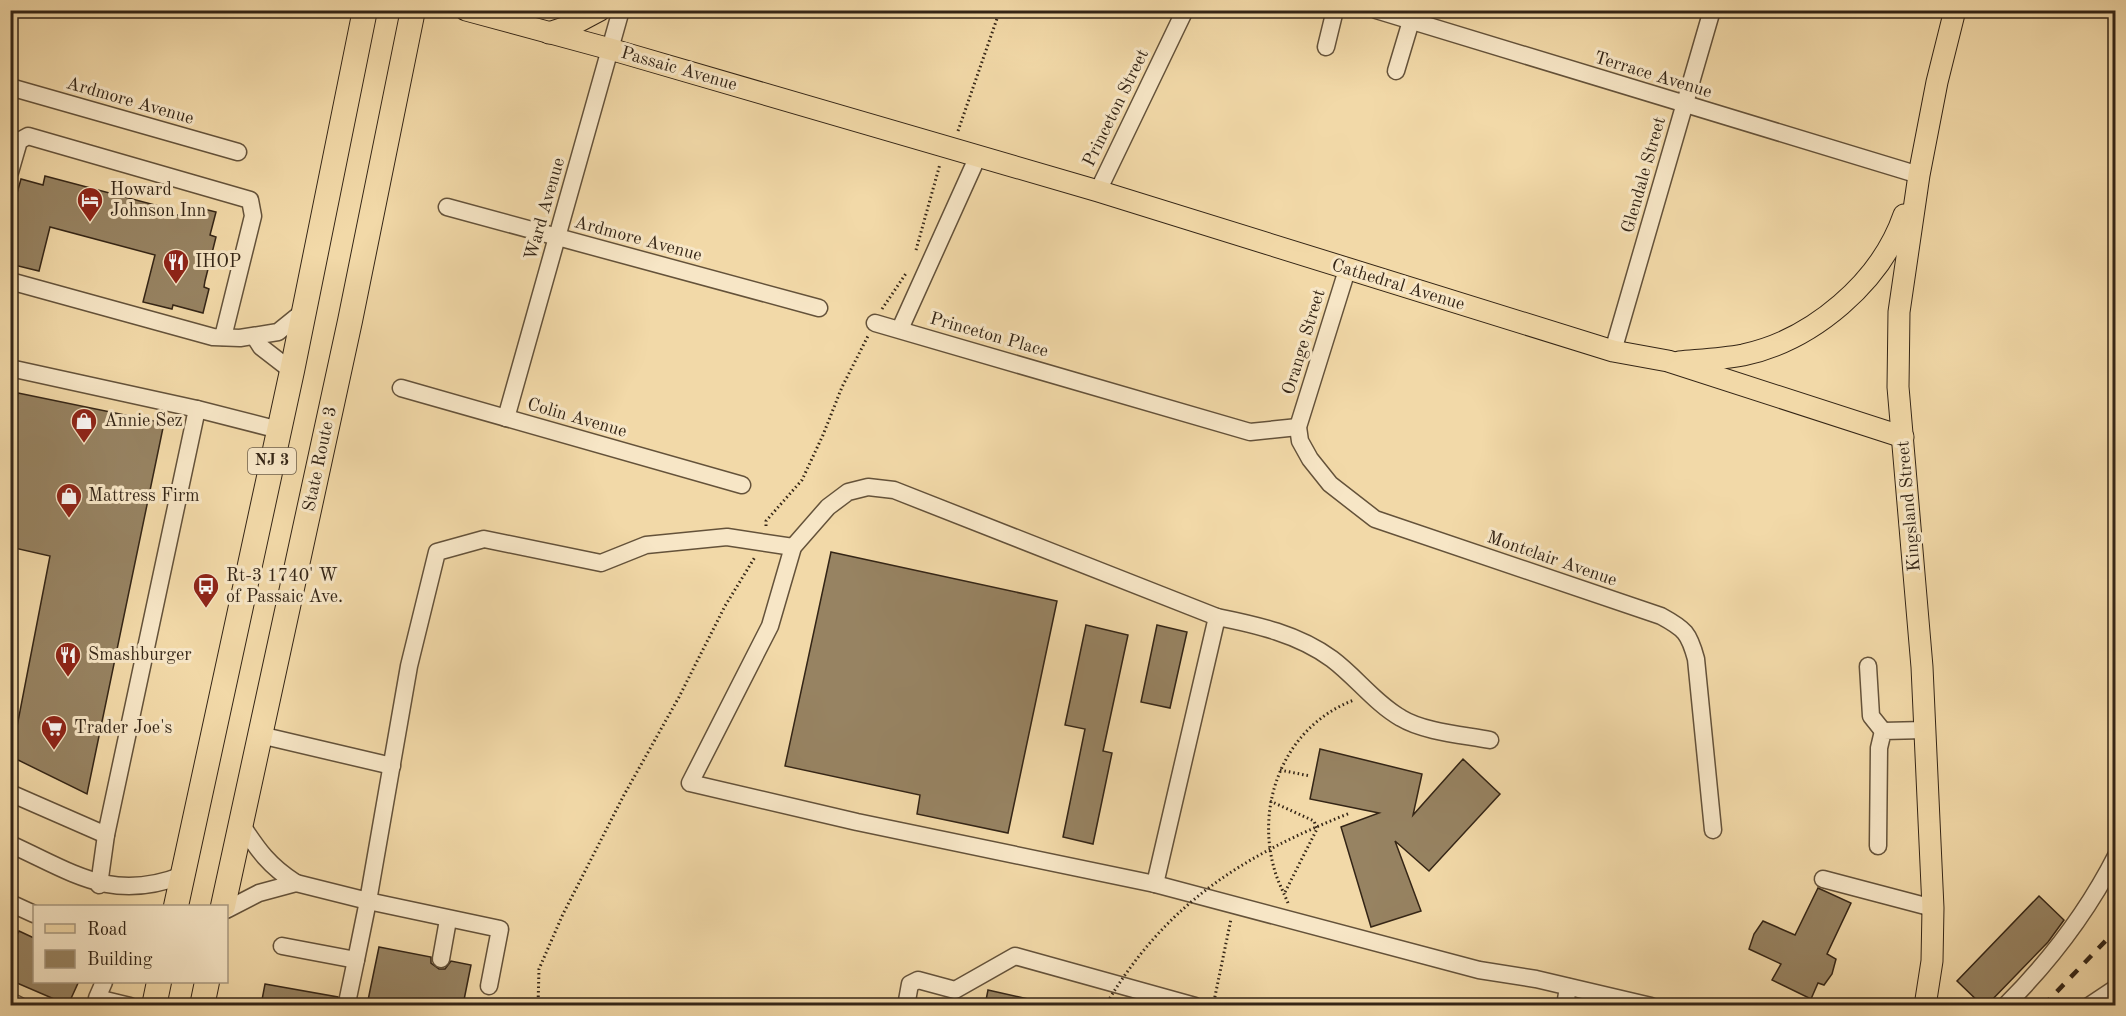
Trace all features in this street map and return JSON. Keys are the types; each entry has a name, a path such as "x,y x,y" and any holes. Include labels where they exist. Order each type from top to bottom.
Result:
{"highway":[{"name":"NJ 3","path":"176,905 292,371 364,12"},
{"name":"State Route 3","path":"223,905 350,321 411,19"},
{"path":"154,1005 159,983"},
{"path":"202,1005 207,983"}],"main road":[{"name":"Passaic Avenue","path":"466,10 610,49 892,131"},
{"path":"548,33 570,26 600,10"},
{"name":"Kingsland Street","path":"1925,1005 1932,961 1933,908 1925,730 1898,387 1899,312 1919,175 1937,82 1955,10"},
{"name":"Cathedral Avenue","path":"892,131 1098,191 1613,351 1668,361 1903,437"},
{"path":"1668,361 1743,355 1788,339 1836,309 1872,274 1897,236 1919,175"}],"street":[{"name":"Ward Avenue","path":"506,418 621,10"},
{"name":"Princeton Street","path":"1098,191 1185,10"},
{"path":"1326,47 1335,10"},
{"name":"Terrace Avenue","path":"1376,10 1919,175"},
{"name":"Glendale Street","path":"1613,351 1712,10"},
{"path":"1396,72 1411,21"},
{"name":"Ardmore Avenue","path":"10,87 238,152"},
{"path":"10,172 19,141 28,136 250,200 253,216 223,338"},
{"name":"Princeton Place","path":"978,156 900,329 1250,432 1298,427"},
{"name":"Ardmore Avenue","path":"447,207 819,308"},
{"name":"Orange Street","path":"1298,427 1347,270"},
{"path":"10,281 223,338 278,332 304,311"},
{"path":"875,323 900,329"},
{"path":"254,336 261,347 292,371"},
{"path":"10,368 196,409 279,430"},
{"name":"Colin Avenue","path":"401,388 742,486"},
{"path":"99,885 106,835 196,409"},
{"name":"Montclair Avenue","path":"1298,427 1300,441 1310,459 1330,484 1375,519 1661,616 1682,627 1690,638 1696,659 1713,830"},
{"path":"1490,740 1451,733 1402,719 1370,695 1332,659 1294,638 1263,627 1217,617 894,490 868,487 848,492 828,507 793,547 770,626 690,783 857,822 1155,884 1479,970 1651,1005"},
{"path":"348,998 368,901 409,666 436,552 484,539 601,563 646,545 726,537 793,547"},
{"path":"1155,884 1217,617"},
{"path":"1868,666 1871,716 1882,732 1879,748 1878,846"},
{"path":"1882,732 1925,730"},
{"path":"260,735 392,766"},
{"path":"10,793 106,835"},
{"path":"241,824 259,852 275,871 296,883 448,920 500,929 489,986"},
{"path":"10,844 99,885 131,888 159,885 183,875"},
{"path":"2005,1005 2038,972 2086,910 2115,856"},
{"path":"1823,879 1933,908"},
{"path":"228,909 259,893 296,883"},
{"path":"12,908 33,914"},
{"path":"441,959 448,920"},
{"path":"282,945 356,960"},
{"path":"906,1005 910,984 918,980 953,998 1015,956 1196,1005"},
{"path":"103,983 97,998 130,1005"},
{"path":"1565,1005 1568,987"},
{"path":"2089,1005 2115,988"},
{"path":"10,1001 20,1005"}],"path":[{"path":"958,132 1000,10"},
{"path":"914,261 940,164"},
{"path":"537,1005 539,969 563,914 624,795 679,697 724,606 764,543 766,521 802,480 842,387 888,298 907,271"},
{"path":"1295,921 1274,868 1270,841 1270,801 1280,770 1292,748 1314,723 1334,708 1370,695"},
{"path":"1280,770 1310,776"},
{"path":"1270,801 1314,821 1317,830 1284,894"},
{"path":"1105,1005 1132,964 1155,936 1218,879 1279,843 1350,813"},
{"path":"1213,1005 1234,905"}],"building":[{"name":"Howard Johnson Inn","path":"45,176 159,206 160,211 185,217 188,205 216,212 210,235 216,237 205,281 204,287 209,289 203,313 173,305 172,309 143,302 155,255 50,227 39,271 10,264 10,218 21,179 43,185"},
{"path":"18,393 164,423 87,794 10,756 10,737 15,737 50,556 10,547 10,432"},
{"path":"831,552 1057,601 1008,833 917,814 920,795 785,766"},
{"path":"1086,625 1128,635 1103,751 1112,753 1093,844 1063,837 1085,729 1065,725"},
{"path":"1157,625 1187,632 1170,708 1141,702"},
{"path":"1320,749 1422,774 1413,815 1463,759 1500,794 1429,871 1395,841 1421,911 1371,927 1341,827 1379,813 1310,799"},
{"path":"1818,888 1851,903 1827,954 1836,959 1832,974 1824,985 1818,983 1811,999 1772,980 1781,964 1749,949 1754,934 1763,921 1795,935"},
{"path":"2039,896 2064,920 2048,942 1987,1005 1982,1005 1957,981"},
{"path":"19,931 33,938 33,983 78,983 68,1005 10,980 10,949"},
{"path":"379,947 431,957 431,963 439,969 445,969 451,961 471,965 463,1005 367,1005"},
{"path":"265,984 338,997 341,1005 261,1005"},
{"path":"988,990 1033,1000 1032,1005 985,1005"}],"railway":[{"path":"2043,1006 2116,930"}],"place":[{"name":"Howard Johnson Inn","path":"90,223"},
{"name":"IHOP","path":"176,285"},
{"name":"Annie Sez","path":"84,444"},
{"name":"Mattress Firm","path":"69,519"},
{"name":"Rt-3 1740' W of Passaic Ave.","path":"206,609"},
{"name":"Smashburger","path":"68,678"},
{"name":"Trader Joe's","path":"54,751"}]}
